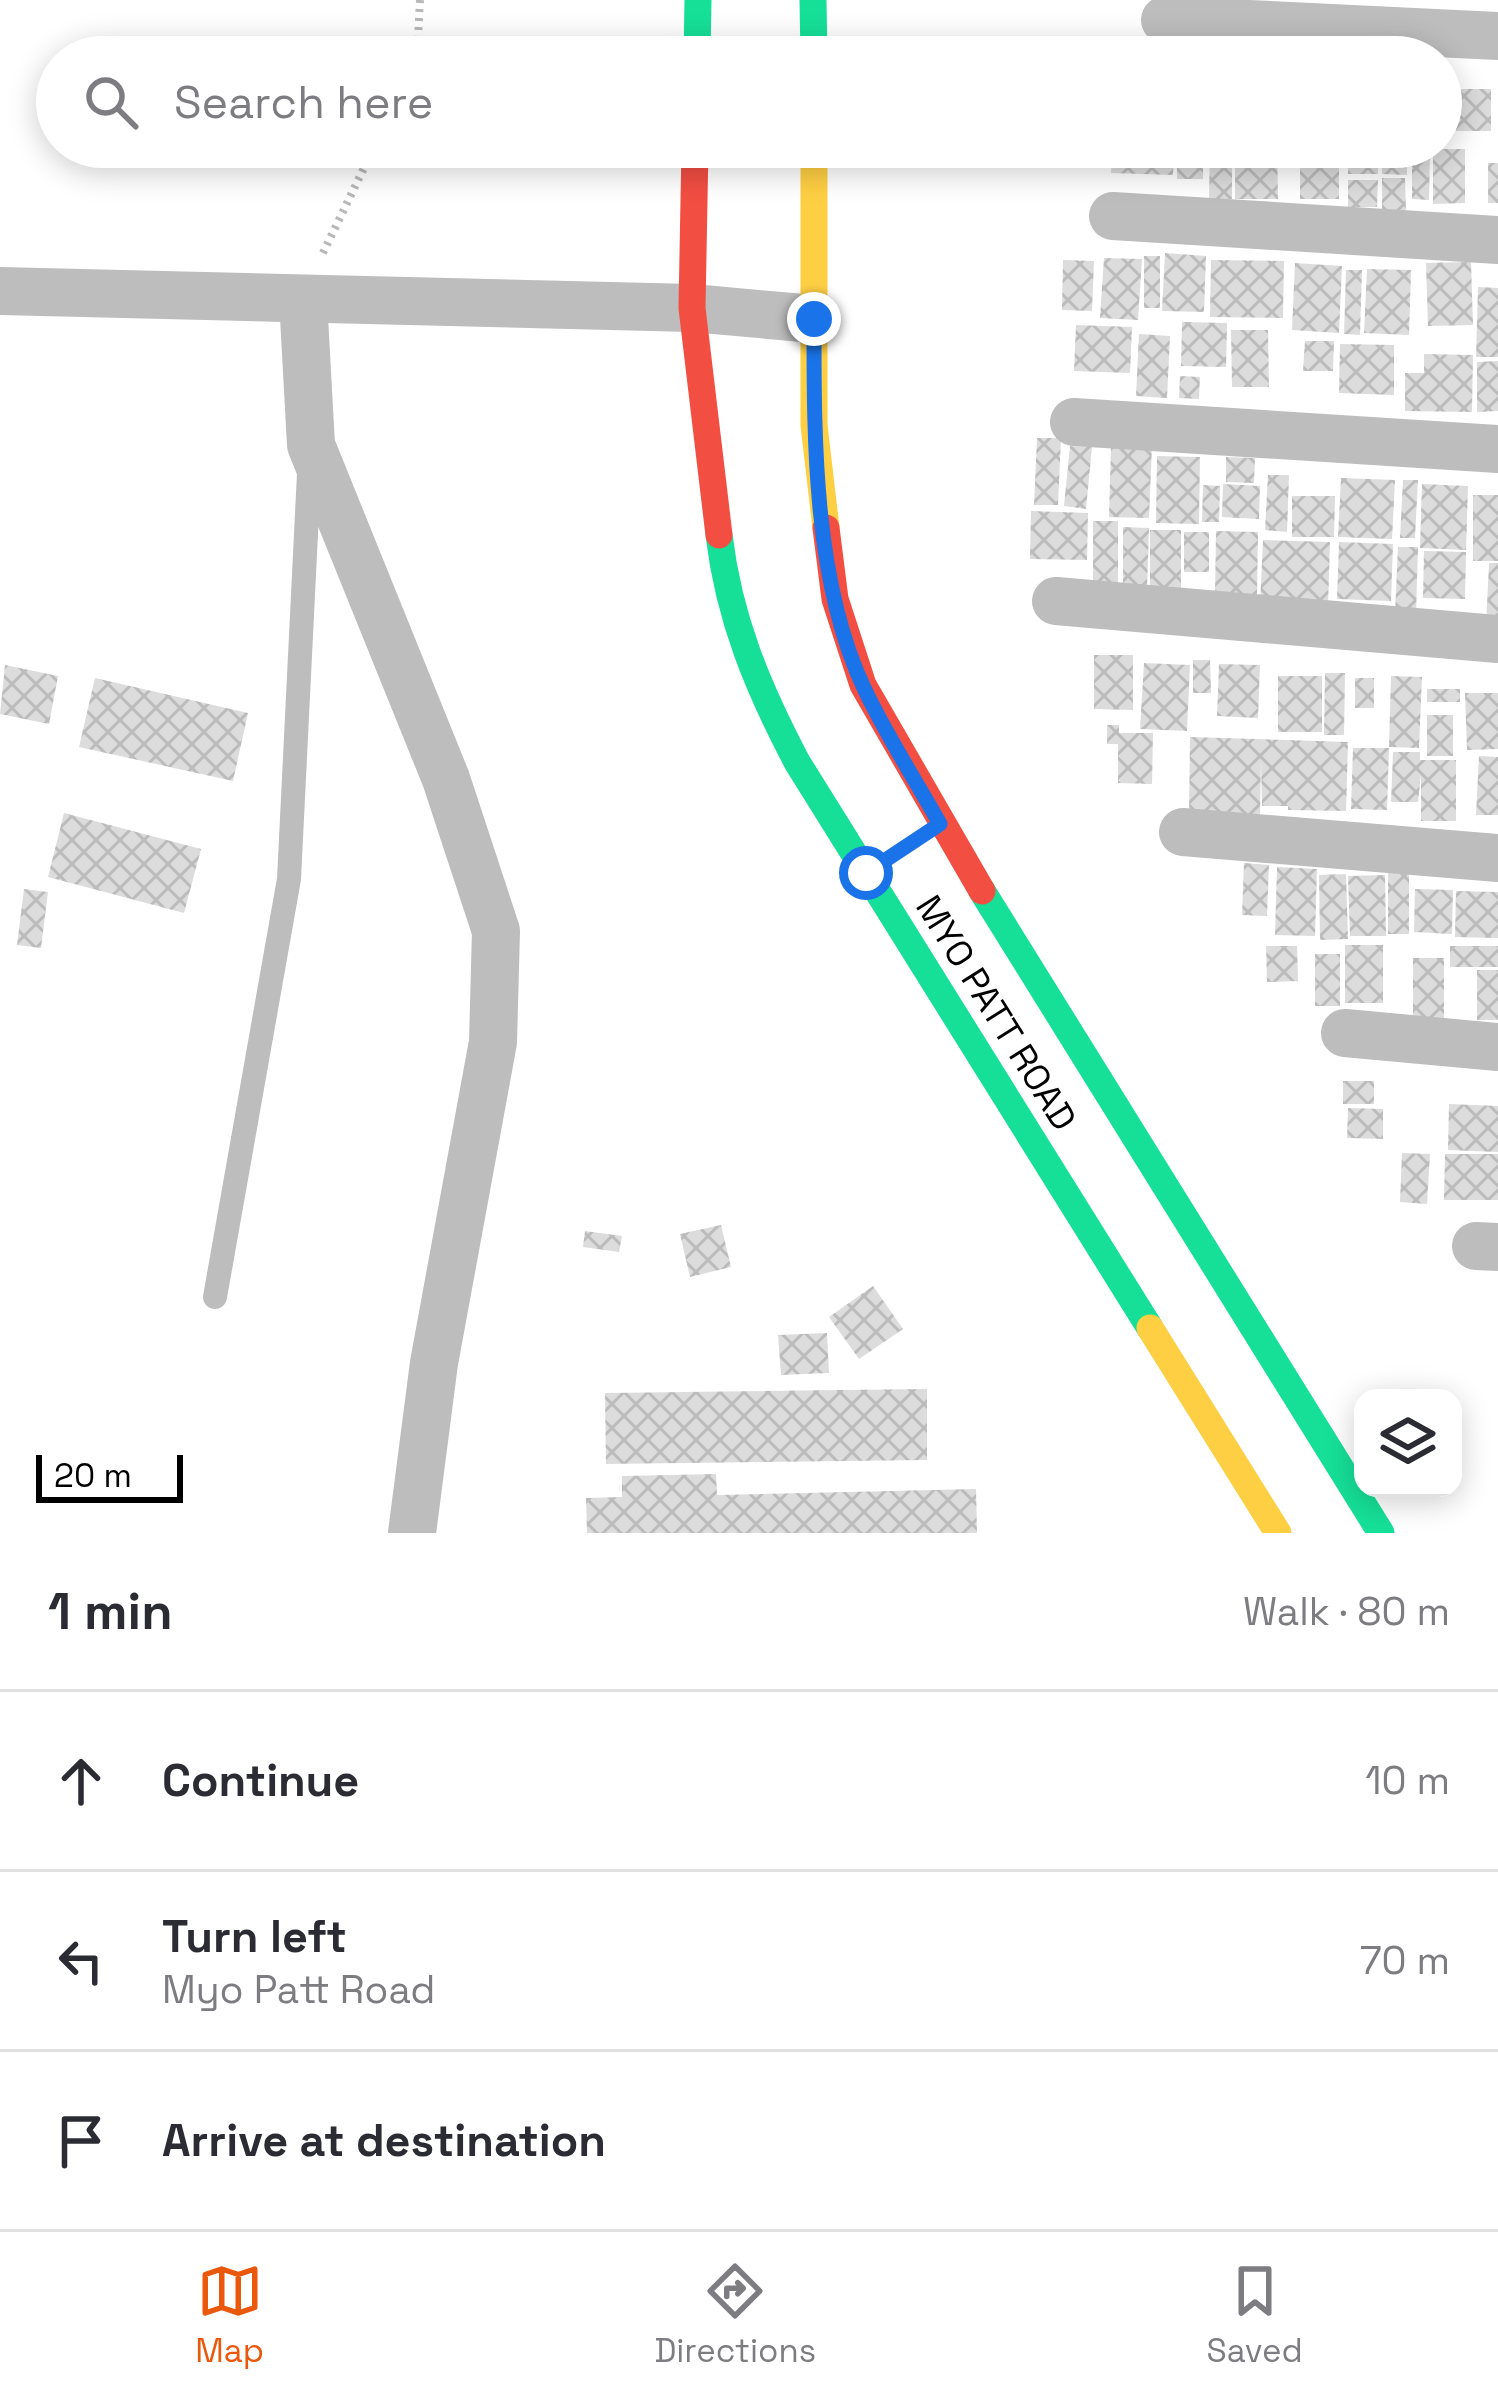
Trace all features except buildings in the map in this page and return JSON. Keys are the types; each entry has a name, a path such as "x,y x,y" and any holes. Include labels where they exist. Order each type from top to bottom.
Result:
{"main road":[{"path":"697,36 698,0"},
{"path":"814,0 814,36"},
{"name":"MYO PATT ROAD","path":"695,168 692,308 713,504 732,621 749,672 797,762 875,867 1278,1533"},
{"name":"MYO PATT ROAD","path":"814,168 814,425 835,599 863,686 931,830 1381,1533"}],"street":[{"path":"1166,20 1498,36"},
{"path":"1113,215 1498,240"},
{"path":"0,291 692,308 814,319"},
{"path":"303,299 310,445 446,779 496,931 493,1042 434,1363 412,1533"},
{"path":"1074,422 1498,449"},
{"path":"1056,602 1498,639"},
{"path":"1183,832 1498,858"},
{"path":"1346,1033 1498,1047"}],"lane":[{"path":"215,1297 289,879 310,445"}],"path":[{"path":"418,36 420,0"},
{"path":"303,299 364,168"}],"traffic: fast":[{"path":"697,36 698,0"},
{"path":"813,0 814,36"},
{"path":"719,535 747,652 797,762 1150,1328"},
{"path":"982,891 1381,1533"}],"traffic: slow":[{"path":"814,168 814,425 826,528"},
{"path":"1150,1328 1278,1533"}],"traffic: jam":[{"path":"695,168 692,308 719,535"},
{"path":"826,528 835,599 863,685 982,891"}],"route":[{"path":"814,319 814,425 835,599 863,686 940,824 866,873"}]}
